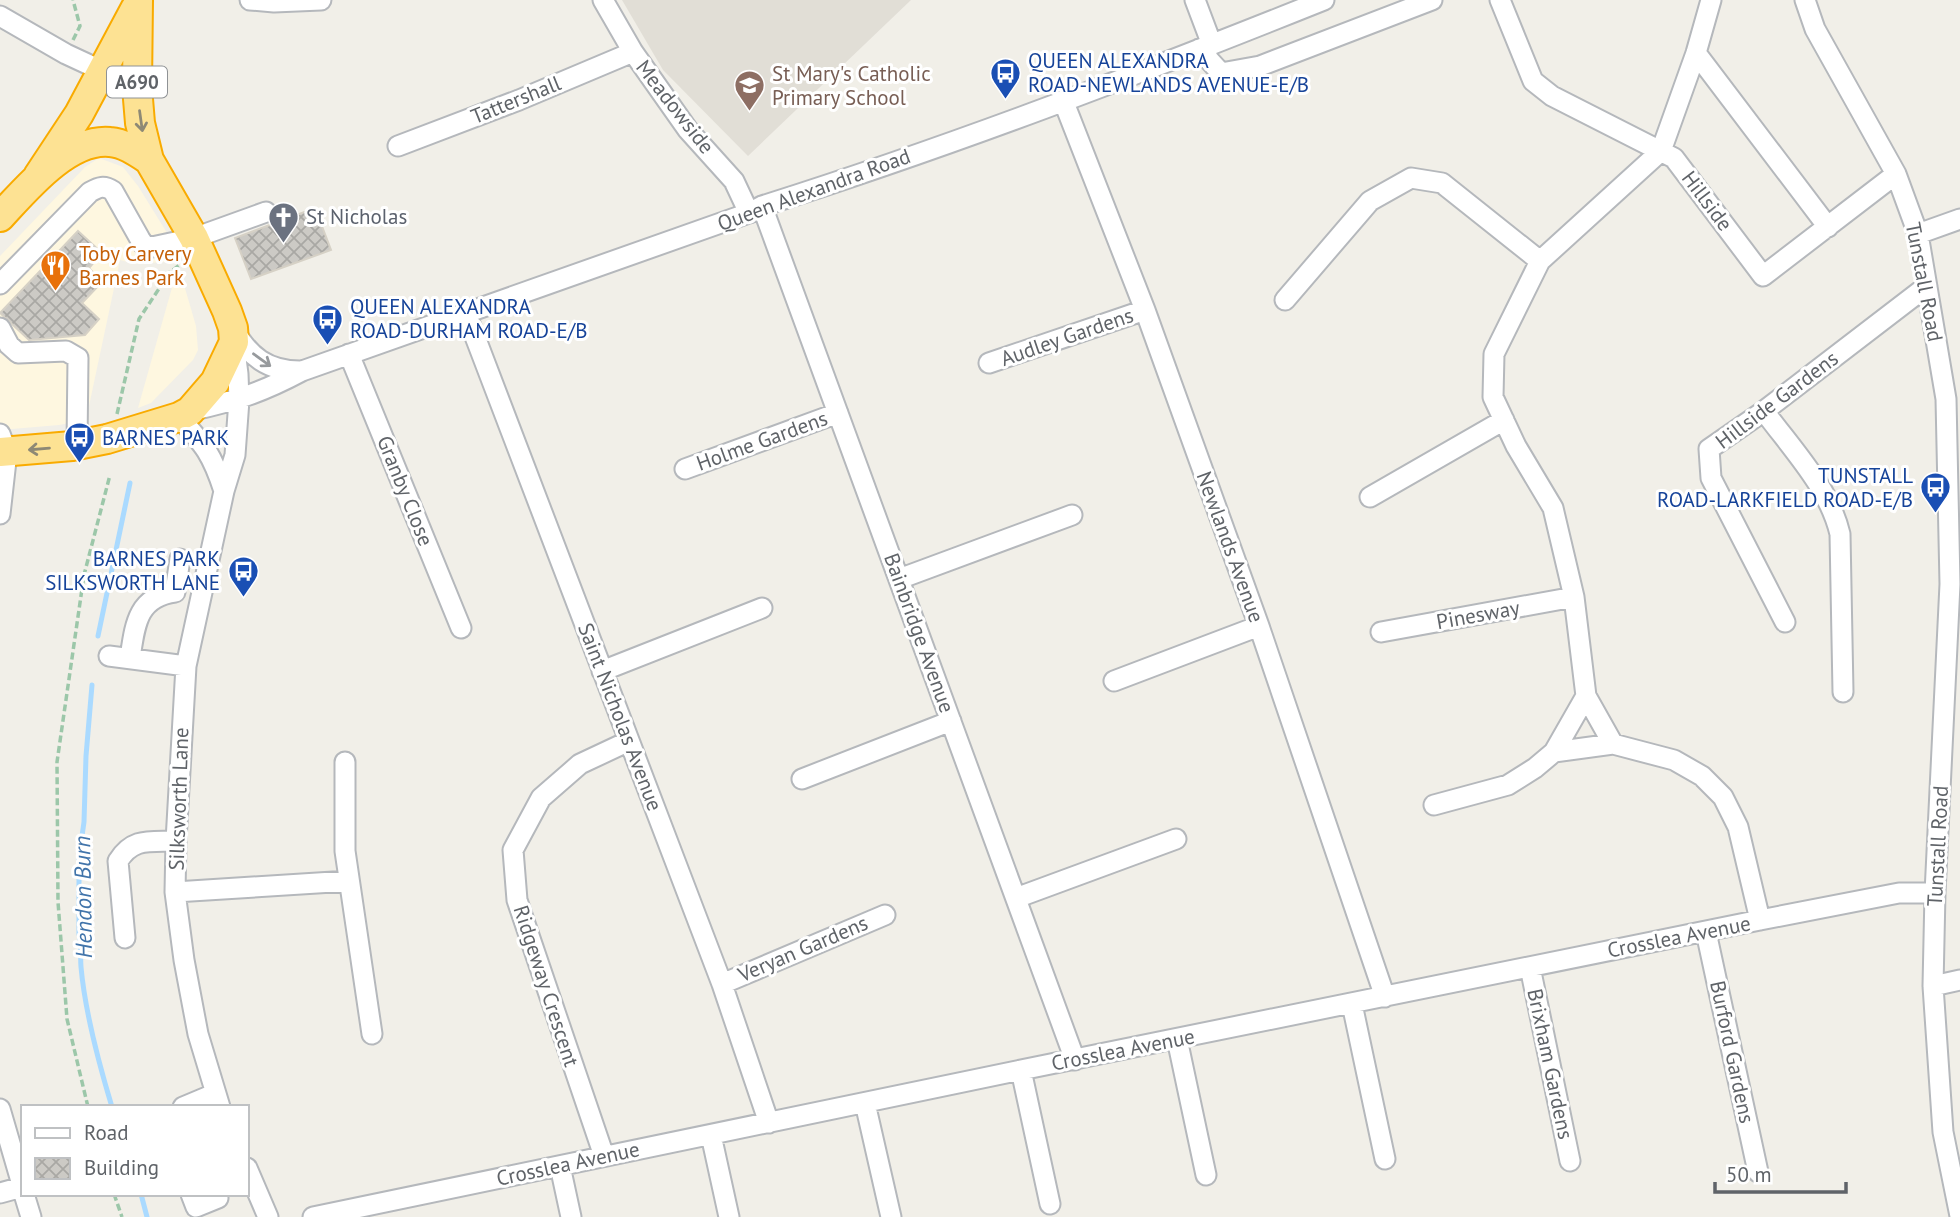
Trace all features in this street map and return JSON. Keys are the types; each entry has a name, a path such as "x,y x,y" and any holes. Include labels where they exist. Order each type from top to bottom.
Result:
{"highway":[{"name":"A690","path":"0,217 38,176 103,72 138,2"},
{"name":"A690","path":"138,2 140,123 149,160 194,238 233,335"},
{"name":"A690","path":"38,176 71,152 92,142 110,142 128,147 149,160"},
{"path":"2,446 77,445 120,435 184,414 215,382 233,335"}],"street":[{"path":"250,0 321,0"},
{"name":"Meadowside","path":"603,0 633,52 688,130 756,210"},
{"path":"1195,0 1206,47 1221,72 1260,66 1432,0"},
{"name":"Queen Alexandra Road","path":"184,414 239,400 269,389 302,371 846,180 1206,47 1324,0"},
{"name":"Hillside","path":"1500,0 1533,81 1552,96 1674,158 1763,276 1895,174"},
{"path":"1613,744 1586,695 1574,597 1553,508 1516,446 1493,397 1494,354 1540,261 1661,151 1696,53 1711,0"},
{"name":"Tunstall Road","path":"1805,0 1815,29 1895,174 1918,234 1946,399 1955,585 1950,798 1935,893 1933,986 1943,1132 1959,1192 1960,1216"},
{"path":"0,16 103,72 138,87"},
{"name":"Tattershall","path":"398,146 519,100 633,52"},
{"path":"1696,53 1828,227"},
{"name":"Newlands Avenue","path":"1063,100 1145,310 1259,626 1385,997"},
{"path":"1285,300 1370,201 1411,178 1441,183 1540,261"},
{"path":"0,284 90,192 100,187 113,191 144,245 152,247 194,238 266,212"},
{"name":"Bainbridge Avenue","path":"756,210 838,413 1075,1060"},
{"path":"1918,234 1960,219"},
{"name":"Hillside Gardens","path":"1785,622 1711,478 1709,449 1764,411 1927,286"},
{"name":"Audley Gardens","path":"989,363 1145,310"},
{"name":"Saint Nicholas Avenue","path":"466,313 722,984 769,1122"},
{"path":"0,328 9,345 18,354 66,351 78,358 77,445"},
{"name":"Queen Alexandra Road","path":"233,335 270,366 281,371 302,371"},
{"name":"Silksworth Lane","path":"217,1100 198,1034 175,891 176,841 186,666 224,491 235,455 239,400 233,335"},
{"name":"Granby Close","path":"349,355 461,628"},
{"path":"1764,411 1827,496 1836,516 1840,534 1843,692"},
{"name":"Holme Gardens","path":"685,469 838,413"},
{"path":"184,414 211,456 224,491"},
{"path":"1370,497 1504,420"},
{"path":"0,514 2,446"},
{"path":"899,579 1072,515"},
{"path":"130,658 138,618 147,602 161,594 175,592 180,559"},
{"name":"Pinesway","path":"1381,632 1574,597"},
{"path":"602,671 762,608"},
{"path":"1114,681 1259,626"},
{"path":"108,656 186,666"},
{"path":"1434,805 1508,785 1535,768 1554,752 1586,695"},
{"path":"802,779 951,720"},
{"name":"Ridgeway Crescent","path":"604,1156 517,901 513,850 541,798 580,764 629,741"},
{"path":"1554,752 1613,744 1674,760 1702,776 1723,797 1738,827 1760,920"},
{"path":"345,762 345,851 372,1034"},
{"path":"1016,898 1176,839"},
{"path":"125,938 118,861 124,851 135,843 176,841"},
{"path":"175,891 349,881"},
{"name":"Crosslea Avenue","path":"313,1217 1760,920 1899,893 1935,893"},
{"name":"Veryan Gardens","path":"722,984 885,915"},
{"name":"Burford Gardens","path":"1706,932 1758,1172"},
{"name":"Brixham Gardens","path":"1530,967 1570,1161"},
{"path":"1933,986 1960,980"},
{"path":"1352,1004 1385,1159"},
{"path":"1177,1039 1206,1175"},
{"path":"1021,1070 1050,1204"},
{"path":"193,1105 217,1100"},
{"path":"865,1103 891,1217"},
{"path":"0,1108 21,1184"},
{"path":"711,1135 729,1217"},
{"path":"560,1166 571,1217"},
{"path":"248,1170 268,1217"},
{"path":"0,1193 21,1188"},
{"path":"25,1196 31,1217"},
{"path":"192,1196 196,1207 218,1198"}],"path":[{"path":"73,0 80,26"},
{"path":"88,1105 66,1019 58,902 57,762 84,575 110,475"},
{"path":"115,1196 122,1217"}],"shaded area":[{"name":"St Mary's Catholic Primary School","path":"622,0 911,0 748,156 663,70"},
{"path":"99,158 123,167 138,186 169,236 178,261 135,264 120,260 86,420 0,430 0,256 85,167"},
{"path":"175,277 182,278 196,326 198,350 193,360 151,403 138,408"}],"building":[{"name":"St Nicholas","path":"315,208 331,250 251,279 235,238"},
{"name":"Toby Carvery Barnes Park","path":"78,231 102,253 89,268 102,282 82,303 99,319 85,335 29,340 0,313"}],"waterway":[{"name":"Hendon Burn","path":"98,636 130,483"},
{"name":"Hendon Burn","path":"92,685 84,822 79,857 79,934 86,1002 111,1105"},
{"name":"Hendon Burn","path":"142,1196 147,1217"}],"place":[{"name":"QUEEN ALEXANDRA ROAD-NEWLANDS AVENUE-E/B","path":"1005,100"},
{"name":"St Mary's Catholic Primary School","path":"749,113"},
{"name":"St Nicholas","path":"283,244"},
{"name":"Toby Carvery Barnes Park","path":"56,293"},
{"name":"QUEEN ALEXANDRA ROAD-DURHAM ROAD-E/B","path":"327,346"},
{"name":"BARNES PARK","path":"79,465"},
{"name":"TUNSTALL ROAD-LARKFIELD ROAD-E/B","path":"1936,515"},
{"name":"BARNES PARK SILKSWORTH LANE","path":"243,598"}]}
